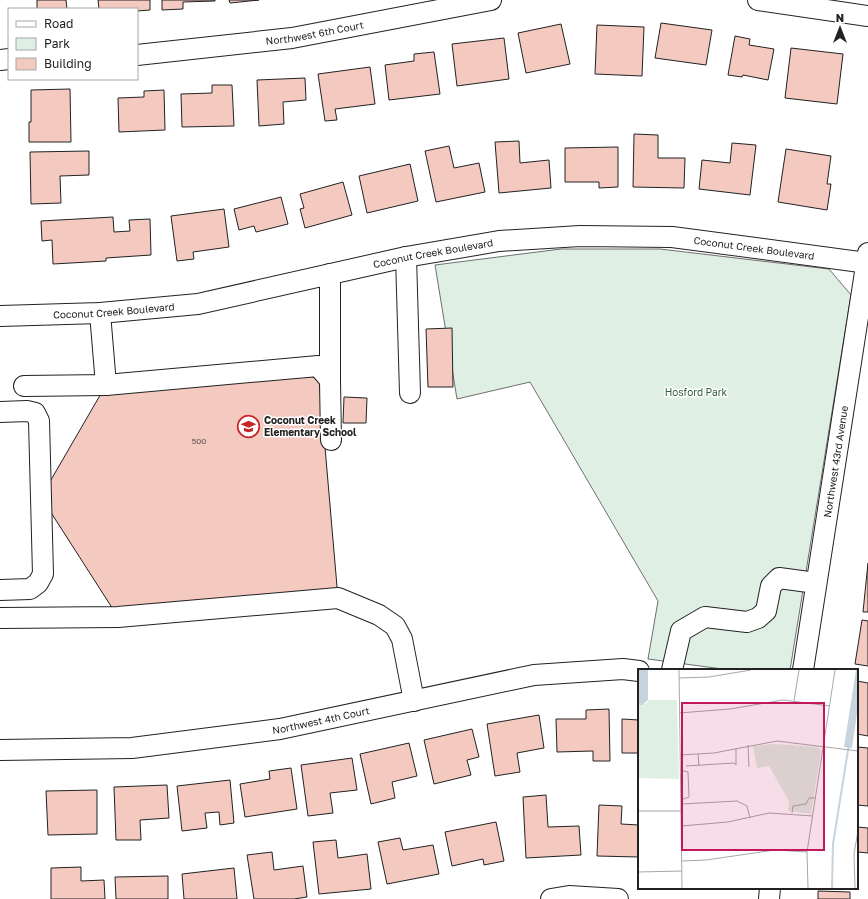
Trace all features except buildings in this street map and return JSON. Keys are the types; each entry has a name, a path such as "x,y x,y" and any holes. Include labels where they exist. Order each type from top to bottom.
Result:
{"street":[{"name":"Northwest 6th Court","path":"138,55 292,38 491,0"},
{"path":"758,0 868,16"},
{"name":"Coconut Creek Boulevard","path":"0,316 100,313 198,304 406,257 499,241 580,236 664,236 867,260"},
{"path":"406,257 410,392"},
{"name":"Northwest 43rd Avenue","path":"803,669 867,260"},
{"path":"330,274 331,440"},
{"path":"100,313 106,384"},
{"path":"24,386 106,384 318,366 330,380"},
{"path":"0,412 27,411 36,413 39,421 43,574 38,583 30,589 0,590"},
{"path":"672,669 681,631 705,617 747,622 758,618 766,611 771,586 779,578 816,583"},
{"path":"0,618 118,617 338,598 379,615 395,626 402,639 414,700"},
{"name":"Northwest 4th Court","path":"0,750 132,748 280,729 534,675 623,669 638,671"},
{"path":"768,899 770,889"},
{"path":"551,899 569,896 618,899"}],"green space":[{"name":"Hosford Park","path":"561,249 660,249 829,269 851,295 790,669 723,669 648,659 658,601 530,382 457,399 435,265"}],"place":[{"name":"Coconut Creek Elementary School","path":"248,426"}]}
